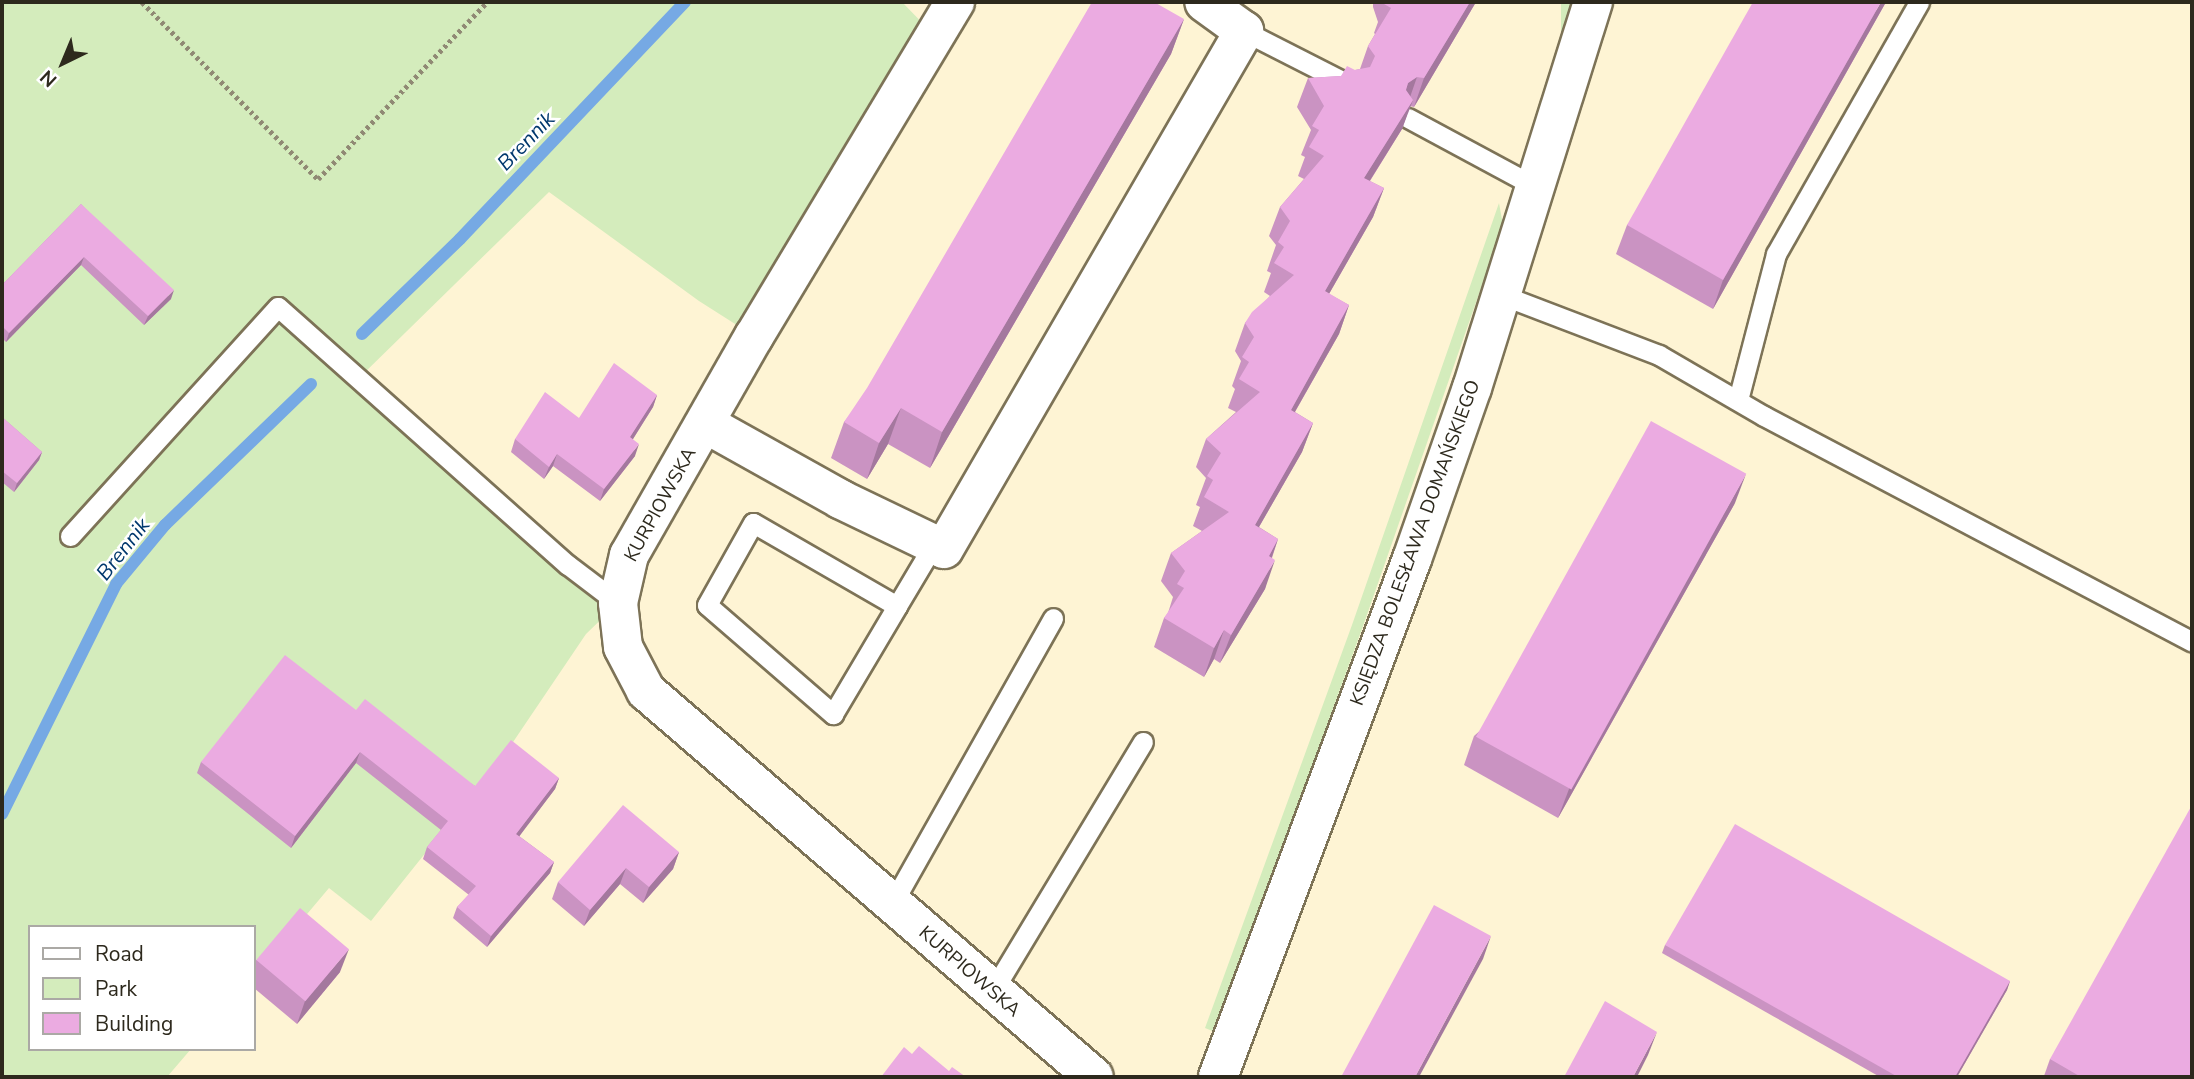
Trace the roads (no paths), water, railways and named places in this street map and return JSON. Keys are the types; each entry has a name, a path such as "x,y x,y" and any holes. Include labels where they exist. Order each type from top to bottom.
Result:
{"street":[{"name":"KURPIOWSKA","path":"954,2 754,336 629,555 618,603 623,647 646,691 992,992 1094,1077"},
{"path":"706,424 840,499 944,549 1244,31 1204,2"},
{"name":"KSIĘDZA BOLESŁAWA DOMAŃSKIEGO","path":"1218,1077 1412,559 1502,295 1593,2"}],"lane":[{"path":"1738,400 1776,254 1919,2"},
{"path":"1244,31 1352,86"},
{"path":"1408,118 1536,187"},
{"path":"1502,295 1659,355 1738,400 2192,642"},
{"path":"70,537 278,307 568,565 618,603"},
{"path":"897,606 753,523 707,605 833,714 934,544"},
{"path":"892,904 1053,618"},
{"path":"992,992 1143,742"}],"waterway":[{"name":"Brennik","path":"362,334 460,239 685,2"},
{"name":"Brennik","path":"2,814 116,584 165,525 311,384"}]}
